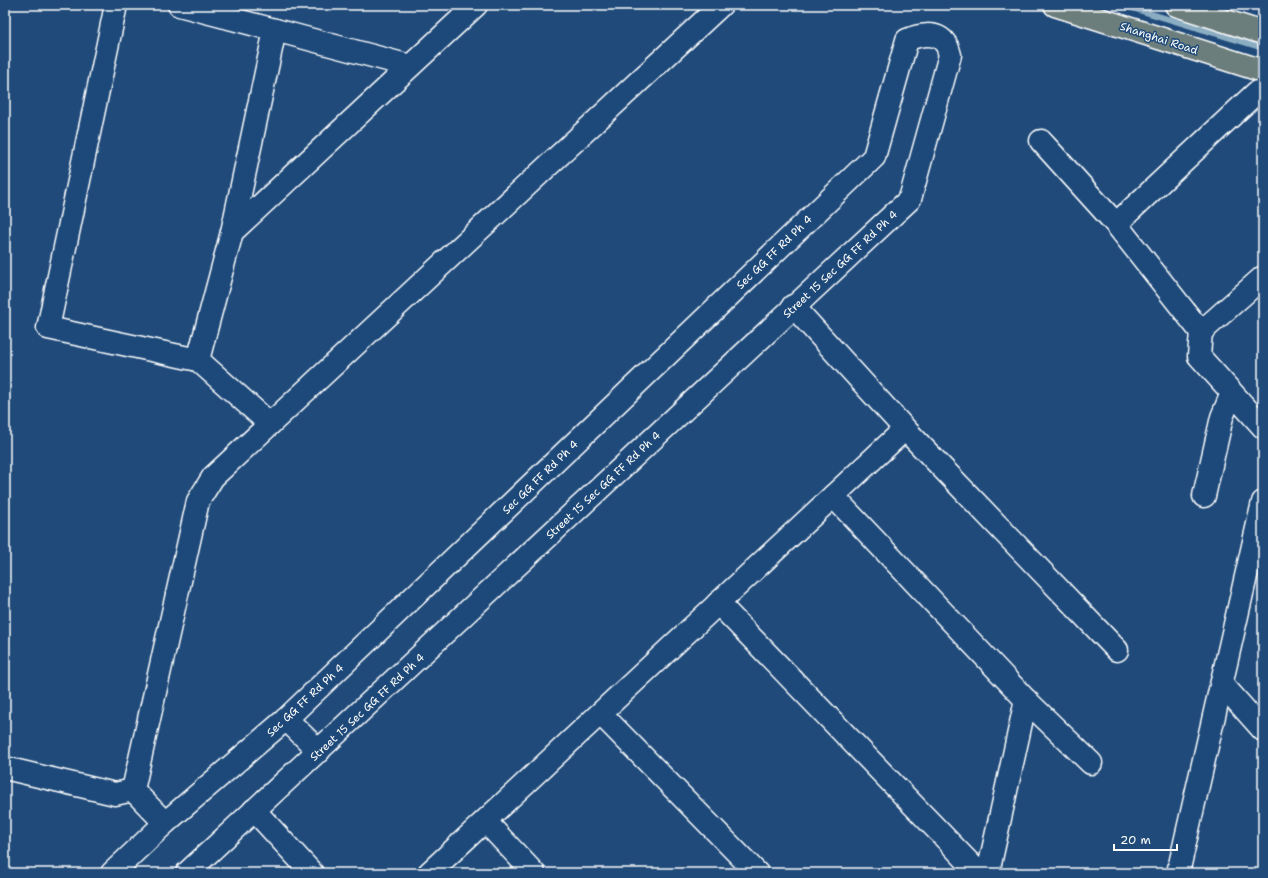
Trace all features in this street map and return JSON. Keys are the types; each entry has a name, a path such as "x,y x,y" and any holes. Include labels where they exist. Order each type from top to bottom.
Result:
{"main road":[{"name":"Shanghai Road","path":"1054,5 1263,71"},
{"path":"1176,5 1263,33"}],"street":[{"path":"116,5 48,328 198,360 270,424"},
{"path":"179,5 410,66"},
{"path":"232,232 476,5"},
{"path":"133,790 198,501 213,477 721,5"},
{"path":"198,360 232,232 275,30"},
{"name":"Sec GG FF Rd Ph 4","path":"112,873 165,823 286,719 874,157 907,40 918,35 932,36 945,42 950,55"},
{"name":"Street 15 Sec GG FF Rd Ph 4","path":"187,873 793,306 910,199 950,55"},
{"path":"1116,224 1256,92 1263,98"},
{"path":"1041,141 1116,224 1201,332 1199,356 1263,427"},
{"path":"1201,332 1263,277"},
{"path":"793,306 905,428 1117,650"},
{"path":"1204,496 1222,417 1232,393"},
{"path":"429,873 601,714 905,428"},
{"path":"833,496 1026,700 1091,763"},
{"path":"1178,873 1263,502"},
{"path":"718,603 979,873"},
{"path":"1222,684 1263,730"},
{"path":"988,873 1026,700"},
{"path":"601,714 757,873"},
{"path":"286,719 319,751"},
{"path":"5,768 115,794 133,790"},
{"path":"133,790 165,823"},
{"path":"254,810 312,873"},
{"path":"485,821 534,873"}],"waterway":[{"path":"1122,5 1263,48"}]}
